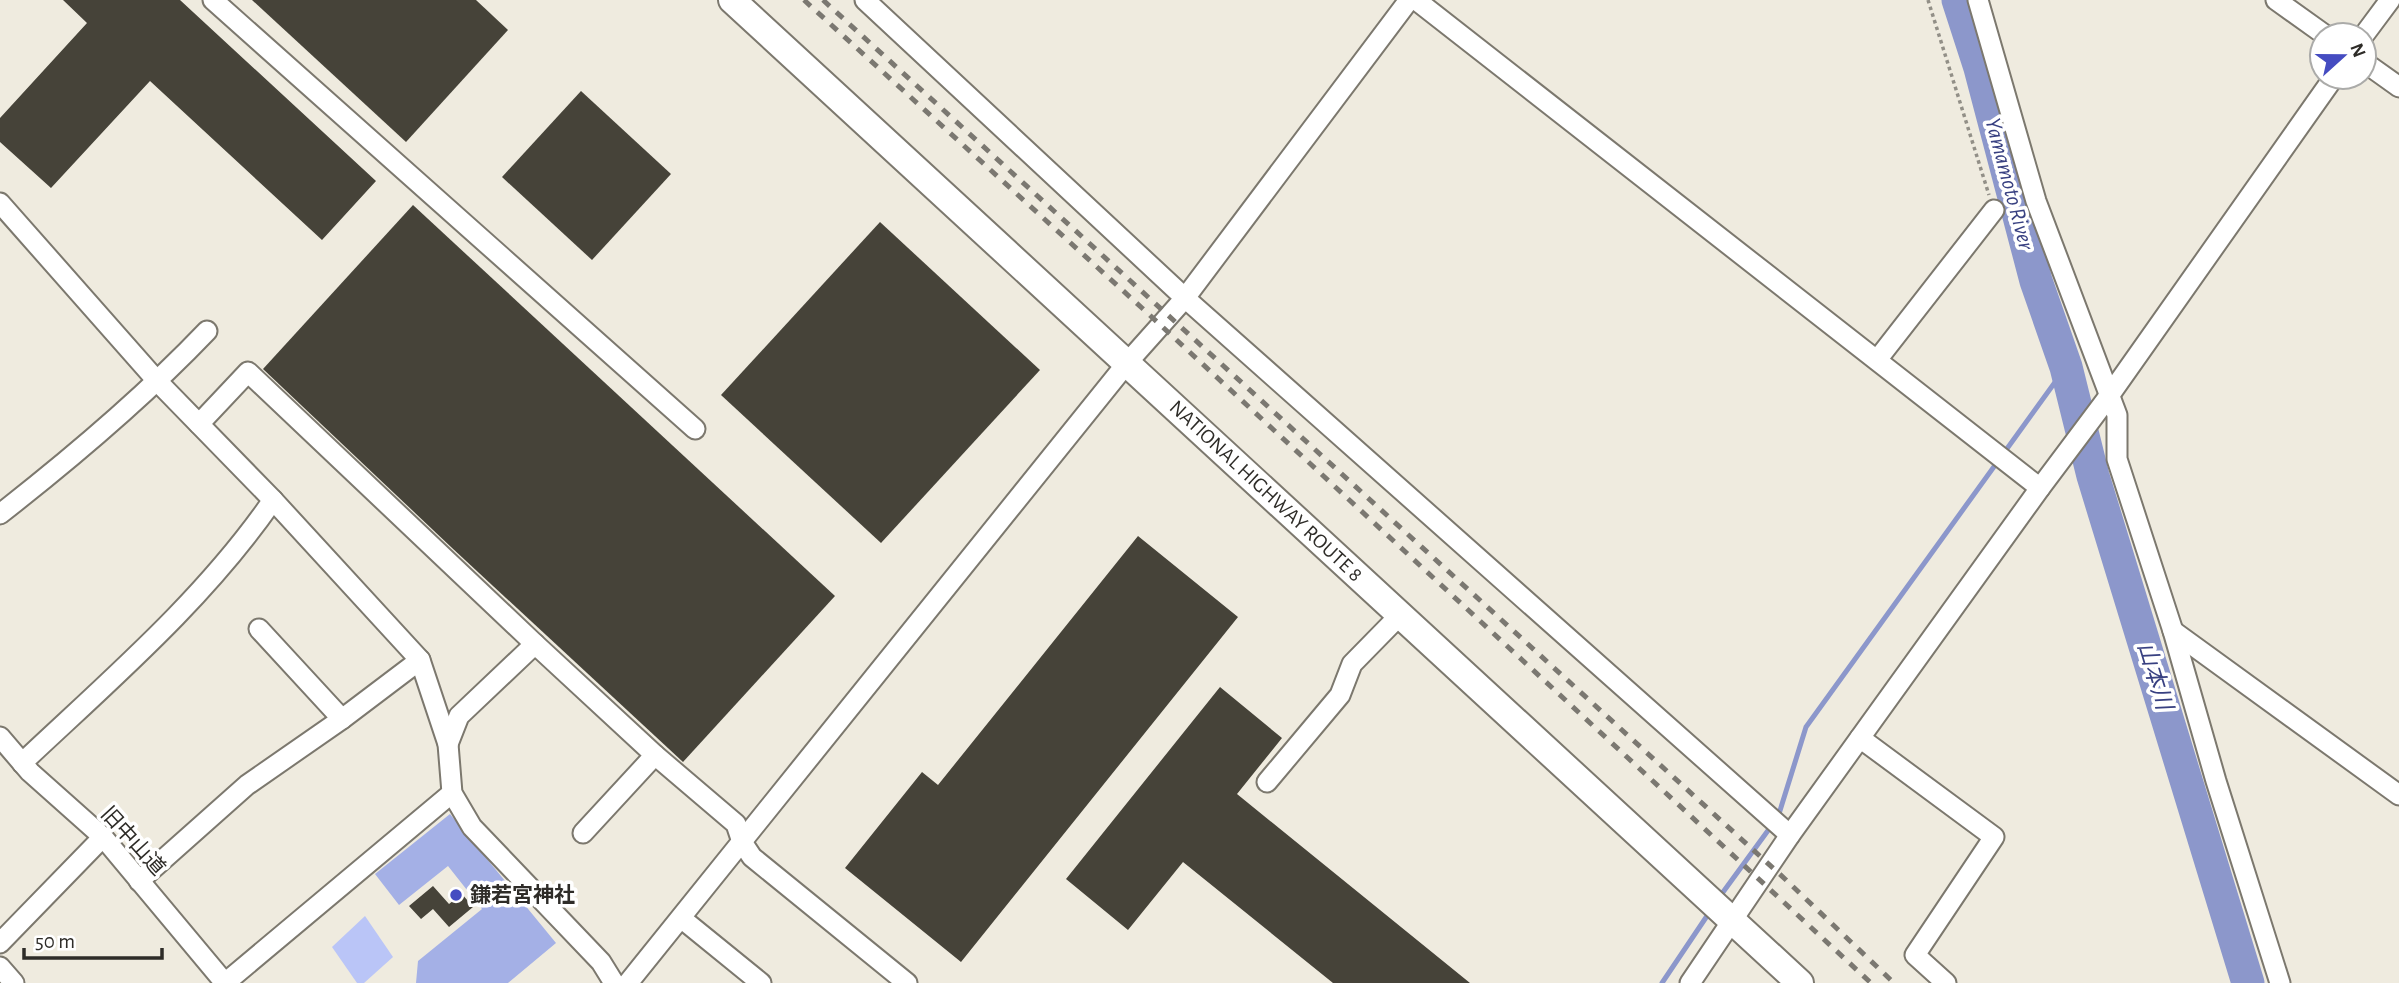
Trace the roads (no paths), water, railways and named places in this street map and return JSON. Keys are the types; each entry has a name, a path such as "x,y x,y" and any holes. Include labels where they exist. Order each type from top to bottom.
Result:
{"highway":[{"name":"NATIONAL HIGHWAY ROUTE 8","path":"732,0 1800,983"}],"street":[{"path":"213,0 695,429"},
{"path":"865,0 1185,298 1790,835"},
{"path":"628,983 1127,363 1185,298 1409,0"},
{"path":"1416,0 2040,488"},
{"path":"1978,0 2036,201 2104,403 2117,415 2117,459 2173,631 2216,781 2280,983"},
{"path":"2276,0 2308,23"},
{"path":"2374,21 2390,0"},
{"path":"2378,72 2399,88"},
{"path":"1690,983 1790,835 2104,403 2324,91"},
{"path":"0,203 158,382 273,500 420,660 448,744 452,793 472,827 601,962 614,983"},
{"path":"1877,360 1994,210"},
{"path":"0,514 58,469 158,382 207,331"},
{"path":"200,424 248,372 535,644 655,755 736,824 742,842 752,857 907,983"},
{"path":"8,752 170,624 244,543 273,500"},
{"path":"1267,782 1340,695 1352,664 1400,615"},
{"path":"259,629 342,719"},
{"path":"2173,631 2399,795"},
{"path":"448,744 460,716 535,644"},
{"path":"139,881 247,785 342,719 420,660"},
{"path":"1860,738 1994,837 1915,954 1946,983"},
{"name":"旧中山道","path":"8,752 103,837 225,983"},
{"path":"583,833 655,755"},
{"path":"225,983 452,793"},
{"path":"0,943 103,837"},
{"path":"681,918 761,983"},
{"path":"0,967 14,983"}],"waterway":[{"name":"山本川","path":"1958,0 1980,68 2036,281 2066,367 2093,476 2248,983"},
{"path":"1778,817 1806,727 2066,367"},
{"path":"1718,899 1772,825"},
{"path":"1662,983 1711,910"}],"railway":[{"path":"804,0 1142,308 1871,983"},
{"path":"823,0 1785,879 1894,983"}],"place":[{"name":"鎌若宮神社","path":"456,895"}],"water label":[{"name":"Yamamoto River","path":"2009,184"}]}
